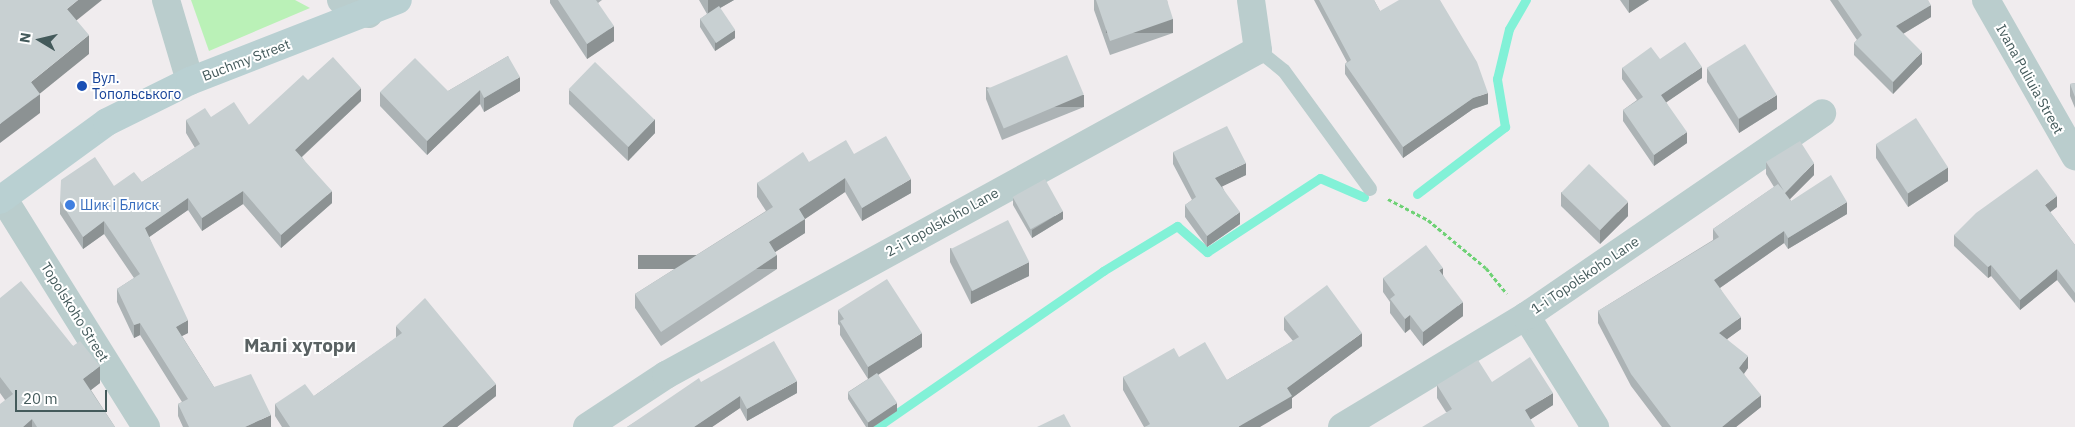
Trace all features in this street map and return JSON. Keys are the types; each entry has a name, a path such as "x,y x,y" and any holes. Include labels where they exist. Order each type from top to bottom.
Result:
{"street":[{"path":"166,0 190,81"},
{"path":"341,0 370,14"},
{"name":"Buchmy Street","path":"2,199 108,122 190,81 370,14 398,0"},
{"path":"1251,0 1258,50"},
{"name":"Ivana Puliuia Street","path":"1986,0 2075,156"},
{"name":"2-i Topolskoho Lane","path":"587,427 666,375 1258,50"},
{"name":"1-i Topolskoho Lane","path":"1342,427 1526,316 1822,113"},
{"name":"Topolskoho Street","path":"2,199 146,427"},
{"path":"1526,316 1595,427"}],"lane":[{"path":"1258,50 1284,71 1370,189"}],"path":[{"path":"1370,189 1428,220 1486,268 1526,316"}],"green space":[{"path":"191,0 295,0 310,8 209,51"}],"building":[{"path":"0,0 78,0 67,9 89,35 31,82 40,94 0,124"},
{"path":"558,0 596,0 614,26 587,44"},
{"path":"1096,0 1167,0 1173,19 1110,41"},
{"path":"1319,0 1374,0 1380,11 1399,0 1440,0 1477,62 1488,93 1473,98 1403,147 1345,64 1351,60"},
{"path":"1838,0 1928,0 1931,5 1896,26 1922,52 1893,82 1854,43 1862,35"},
{"path":"719,6 735,30 716,43 700,19"},
{"path":"1685,42 1702,67 1661,95 1687,132 1654,155 1623,110 1643,97 1622,68 1651,47 1660,59"},
{"path":"1745,44 1777,95 1739,119 1707,68"},
{"path":"1067,55 1084,95 1004,129 987,89"},
{"path":"508,56 520,77 484,98 480,90 427,141 380,92 415,58 448,91"},
{"path":"333,57 361,88 295,150 332,191 281,235 243,191 202,218 188,198 145,228 188,320 176,327 214,387 251,374 271,415 245,427 189,427 178,404 188,399 140,323 134,325 117,289 140,274 104,221 83,237 60,201 61,180 95,157 114,186 134,172 142,182 200,144 186,120 205,108 211,117 234,102 249,125 303,75 308,80"},
{"path":"595,62 655,120 628,147 569,89"},
{"path":"2075,83 2075,97 2070,84"},
{"path":"1916,118 1948,167 1908,194 1876,144"},
{"path":"1227,126 1246,163 1215,178 1240,212 1207,236 1185,205 1196,197 1173,152"},
{"path":"886,136 911,179 862,208 845,178 799,209 805,219 769,242 777,255 661,332 635,294 773,207 757,183 803,152 809,162 846,140 854,154"},
{"path":"1800,141 1814,163 1785,193 1791,201 1831,175 1847,202 1788,238 1784,231 1714,280 1741,317 1719,333 1748,356 1739,368 1761,395 1722,427 1671,427 1631,374 1598,311 1719,237 1713,229 1778,184 1784,191 1766,162"},
{"path":"1589,164 1628,202 1600,230 1561,193"},
{"path":"2037,169 2057,196 2045,205 2075,245 2075,293 2057,269 2020,300 1991,265 1988,267 1954,235 1976,213"},
{"path":"1045,179 1063,211 1031,229 1013,197"},
{"path":"1008,220 1029,262 972,291 951,249"},
{"path":"1426,245 1443,268 1439,270 1463,302 1423,332 1410,315 1405,319 1390,299 1395,295 1383,278"},
{"path":"887,279 922,333 868,367 840,321 844,319 838,310"},
{"path":"21,281 73,346 80,341 100,366 83,379 115,427 37,427 32,419 23,427 0,427 0,404 13,394 0,377 0,298"},
{"path":"1327,285 1362,333 1287,388 1292,396 1238,427 1145,427 1150,424 1123,377 1174,348 1179,357 1205,342 1227,380 1299,337 1284,317"},
{"path":"425,298 496,384 442,427 290,427 275,404 305,384 314,396 402,333 396,326"},
{"path":"774,341 797,381 747,409 740,396 694,427 627,427 699,378 701,382"},
{"path":"1530,357 1553,393 1525,410 1535,427 1422,427 1452,409 1437,385 1478,360 1492,382"},
{"path":"877,373 897,403 868,422 848,393"},
{"path":"1064,414 1071,427 1037,427"}],"waterway":[{"path":"1417,194 1505,127 1497,79 1509,29 1526,0"},
{"path":"877,427 1103,271 1177,226 1207,252 1320,178 1364,197"}],"place":[{"name":"Вул. Топольського","path":"82,86"},
{"name":"Шик і Блиск","path":"70,205"}],"district":[{"name":"Малі хутори","path":"300,346"}]}
